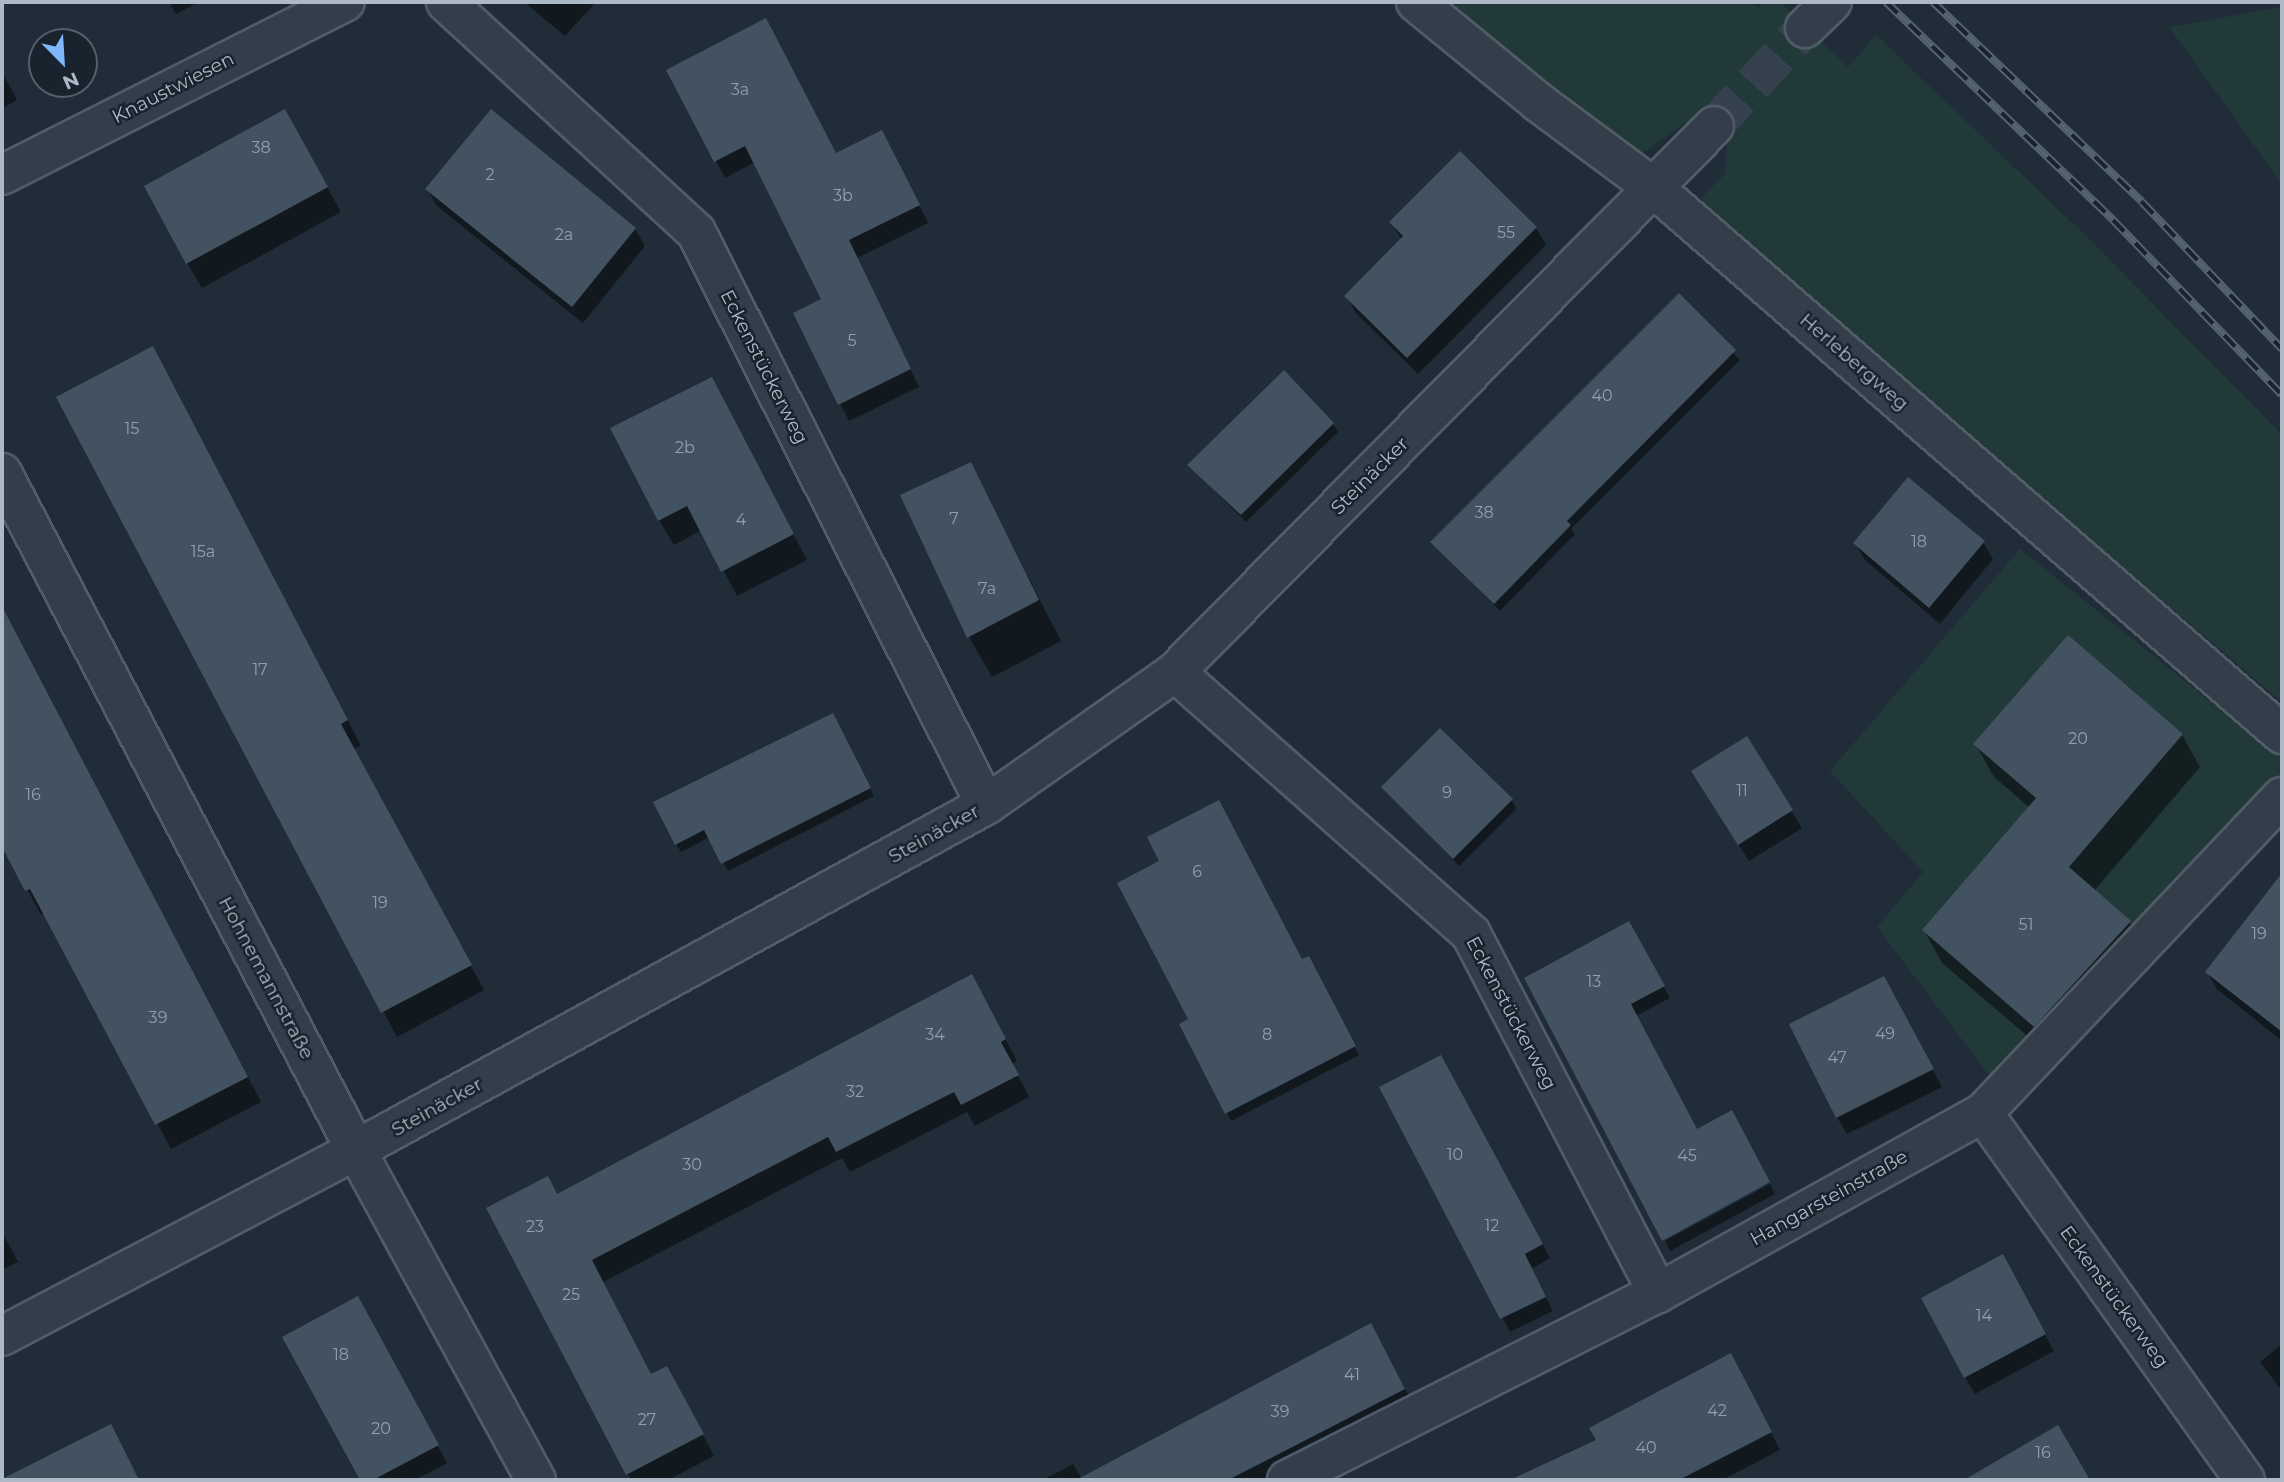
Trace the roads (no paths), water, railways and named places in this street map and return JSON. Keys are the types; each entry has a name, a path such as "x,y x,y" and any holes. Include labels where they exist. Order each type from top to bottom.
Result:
{"street":[{"name":"Knaustwiesen","path":"2,175 345,2"},
{"name":"Eckenstückerweg","path":"446,2 696,232 986,805"},
{"name":"Herlebergweg","path":"1416,2 1538,102 1655,190 2282,734"},
{"name":"Steinäcker","path":"2,1336 356,1150 986,805 1175,672 1655,190 1714,126"},
{"name":"Hohnemannstraße","path":"2,474 356,1150 536,1480"},
{"name":"Eckenstückerweg","path":"1175,672 1471,934 1658,1293"},
{"name":"Hangarsteinstraße","path":"1287,1480 1658,1293 1983,1113 2282,797"},
{"name":"Eckenstückerweg","path":"1983,1113 2245,1480"}],"tunnel":[{"path":"1714,126 1805,28"}],"railway":[{"path":"1886,2 2113,220 2282,395"},
{"path":"1933,2 2142,202 2282,349"}]}
